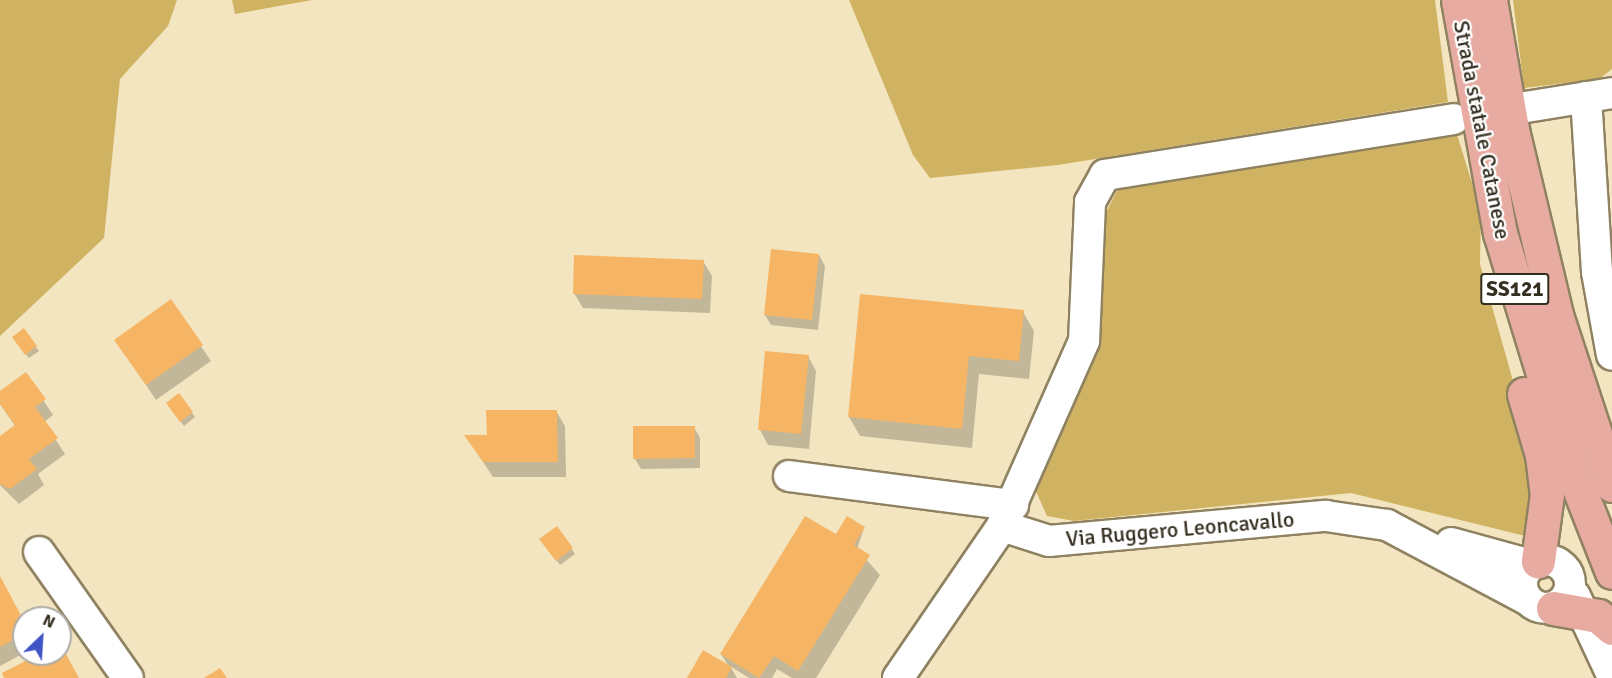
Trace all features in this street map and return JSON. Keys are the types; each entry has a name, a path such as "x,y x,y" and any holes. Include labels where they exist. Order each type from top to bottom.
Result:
{"main road":[{"name":"Strada statale Catanese","path":"1458,0 1500,233 1575,478 1611,570"},
{"name":"Strada statale Catanese","path":"1490,0 1513,134 1556,315 1612,485"},
{"path":"1500,233 1504,326 1542,455 1547,494 1535,563"}],"street":[{"path":"1526,107 1599,95 1597,272 1612,355"},
{"path":"898,678 1008,515 1084,341 1090,202 1105,176 1454,119"},
{"name":"Via Ruggero Leoncavallo","path":"789,476 1008,515 1049,541 1326,516 1387,525 1569,610"},
{"path":"1387,525 1535,563 1562,566 1569,610"},
{"path":"39,552 128,678"},
{"path":"1535,563 1522,578 1569,610 1612,675"}],"shaded area":[{"path":"0,0 177,0 168,26 120,79 104,238 0,336"},
{"path":"232,0 312,0 235,14"},
{"path":"849,0 1435,0 1448,102 1058,165 930,178 913,155"},
{"path":"1513,0 1612,0 1612,69 1599,79 1524,88"},
{"path":"1455,128 1481,212 1480,264 1530,441 1534,504 1525,536 1351,493 1074,521 1047,516 1034,487 1099,329 1103,218 1117,191 1131,183"}],"building":[{"path":"771,249 819,254 812,320 764,315"},
{"path":"574,255 704,260 702,299 573,294"},
{"path":"860,294 1024,310 1019,361 969,356 962,429 848,417"},
{"path":"171,299 203,345 146,385 114,340"},
{"path":"24,328 37,346 25,355 12,337"},
{"path":"765,351 809,355 801,434 758,430"},
{"path":"26,372 46,399 35,407 58,438 29,459 37,469 10,489 0,484 0,436 15,425 0,404 0,391"},
{"path":"179,393 193,412 180,422 166,403"},
{"path":"486,410 557,410 558,462 483,462 464,435 487,435"},
{"path":"633,426 695,426 695,458 633,459"},
{"path":"805,516 836,534 847,516 865,527 854,545 870,555 798,671 774,656 759,678 720,654"},
{"path":"557,526 573,548 556,561 539,539"},
{"path":"0,576 16,606 12,606 12,640 0,647"},
{"path":"703,650 732,667 726,678 687,678"},
{"path":"72,665 79,678 4,678 2,673 16,666"},
{"path":"220,668 227,678 204,678"}]}
